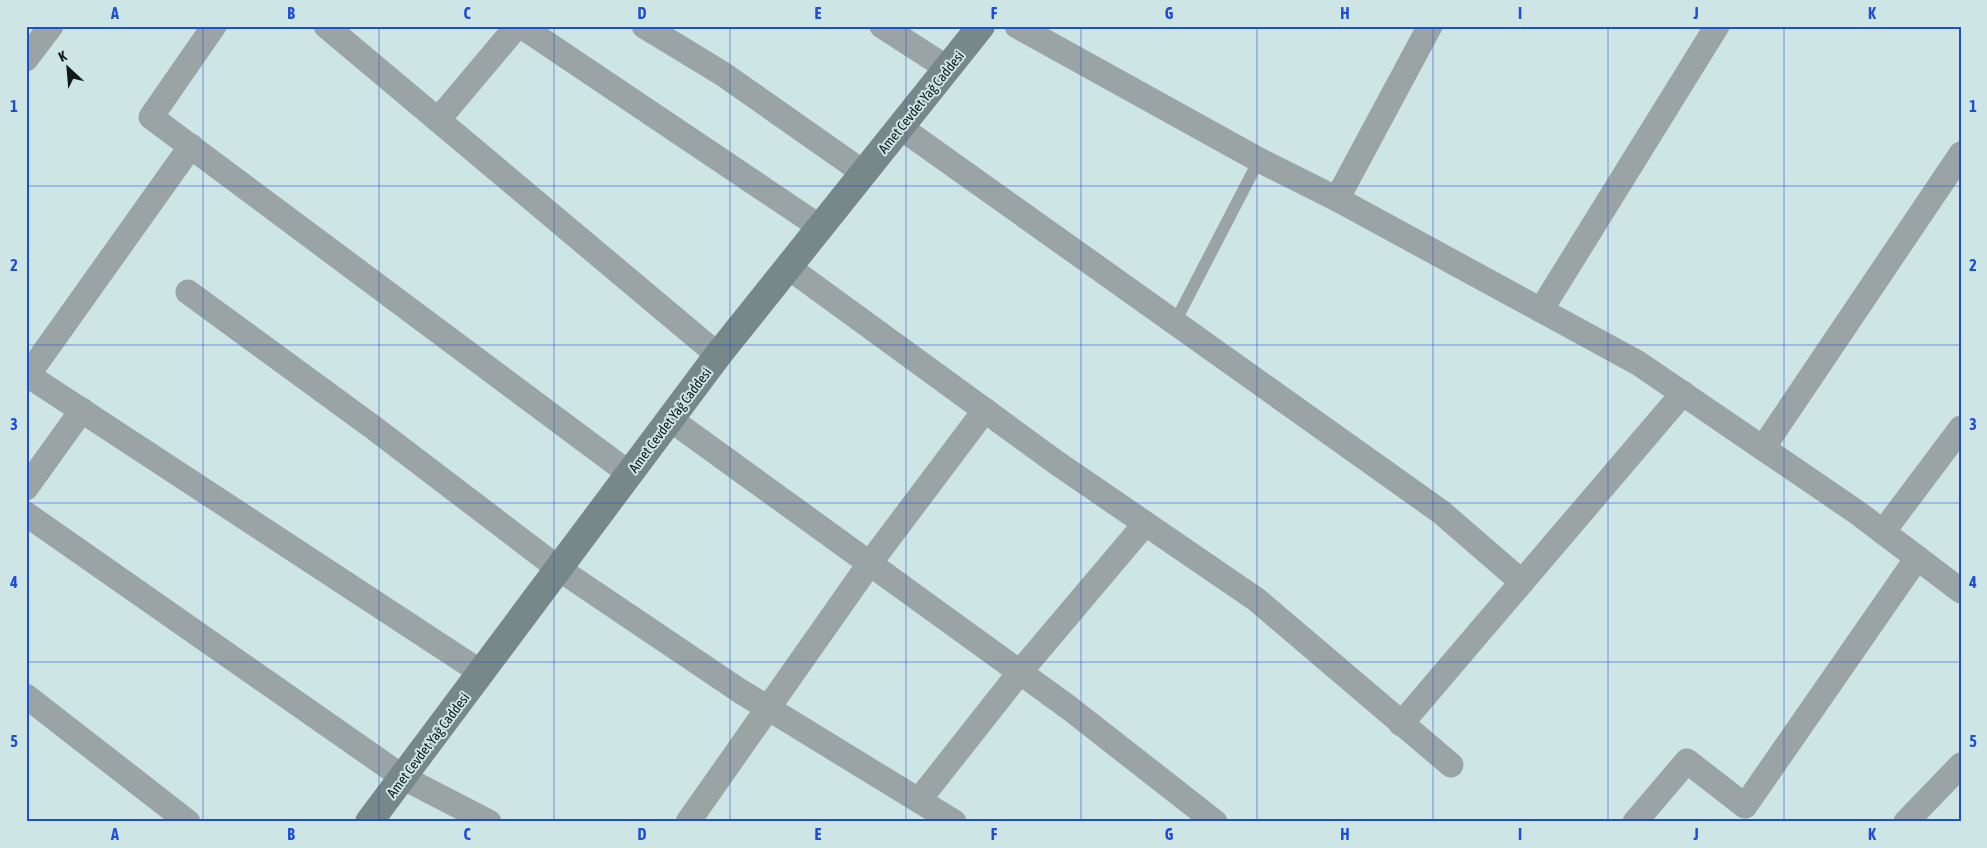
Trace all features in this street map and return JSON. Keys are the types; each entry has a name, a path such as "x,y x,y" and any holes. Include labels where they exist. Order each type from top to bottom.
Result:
{"main road":[{"name":"Amet Cevdet Yağ Caddesi","path":"369,822 404,778 718,355 981,26"}],"street":[{"path":"26,59 51,26"},
{"path":"214,26 152,118 630,474"},
{"path":"326,26 718,355"},
{"path":"438,120 519,26 820,228"},
{"path":"644,26 723,74 864,172"},
{"path":"882,26 947,68"},
{"path":"1017,26 1259,160 1337,199 1638,363 1883,532 1961,591"},
{"path":"1337,199 1430,26"},
{"path":"1541,310 1717,26"},
{"path":"900,127 1440,512 1522,582"},
{"path":"191,146 27,375 482,673"},
{"path":"1763,448 1961,154"},
{"path":"788,267 1145,524 1257,600 1451,766"},
{"path":"188,292 374,428 559,569 768,708 954,822"},
{"path":"1401,724 1682,393"},
{"path":"26,488 82,410"},
{"path":"688,822 870,563 985,410"},
{"path":"670,418 1020,672 1215,822"},
{"path":"1883,532 1961,428"},
{"path":"26,514 404,778 490,822"},
{"path":"919,800 1020,672 1145,524"},
{"path":"1634,822 1687,761 1745,806 1918,558"},
{"path":"26,696 188,822"},
{"path":"1906,822 1961,765"}],"lane":[{"path":"1174,324 1259,160"}]}
